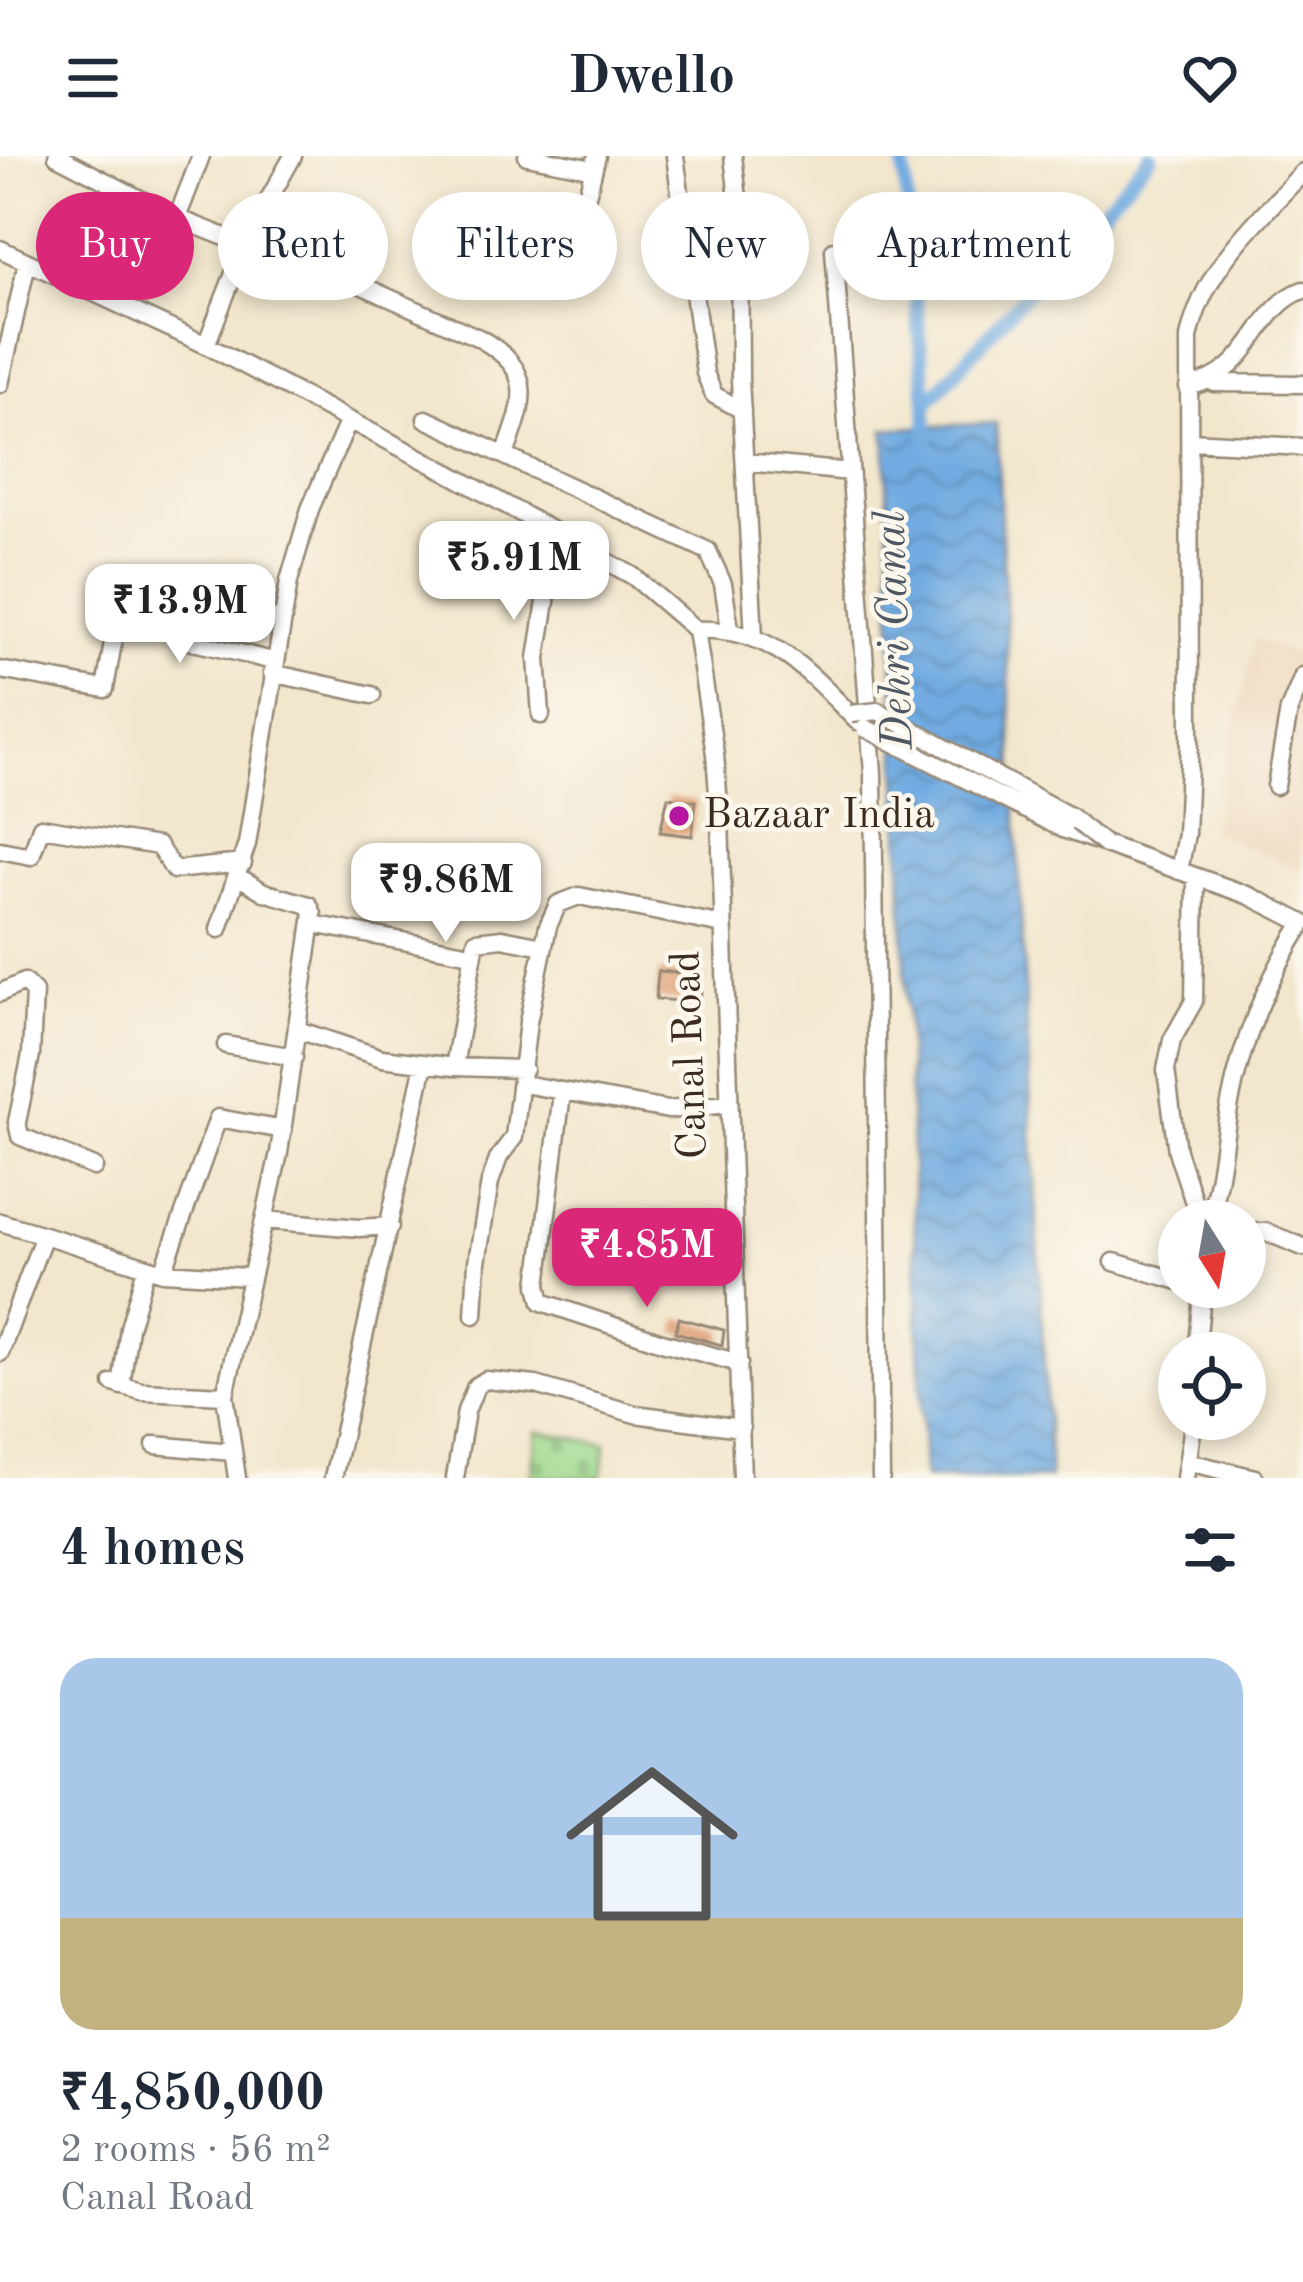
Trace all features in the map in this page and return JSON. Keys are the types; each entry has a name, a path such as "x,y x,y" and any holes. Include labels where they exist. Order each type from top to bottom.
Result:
{"street":[{"path":"57,156 127,192"},
{"path":"187,192 201,156"},
{"path":"273,192 293,156"},
{"path":"527,156 595,162 590,192"},
{"path":"675,156 704,373 714,395 742,410"},
{"path":"733,156 739,207 742,410 754,638"},
{"path":"1195,1200 1177,1151 1166,1070 1172,1040 1194,1001 1186,834 1190,441 1197,385 1189,338 1208,280 1303,172"},
{"path":"0,249 206,345 556,532 633,576 696,630 730,629 754,638 800,667 865,728 1063,830 1250,896 1303,923 1266,991 1233,1087 1221,1180 1212,1200"},
{"path":"0,384 27,263"},
{"path":"1197,385 1232,367 1285,301 1303,290"},
{"path":"206,345 224,300"},
{"path":"388,300 479,338 512,360 521,405 505,455"},
{"path":"838,300 873,773 881,1478"},
{"path":"1197,385 1303,384"},
{"path":"426,419 708,551 723,584 730,629"},
{"path":"219,929 241,870 280,620 310,509 350,421"},
{"path":"1190,441 1303,447"},
{"path":"746,462 850,472"},
{"path":"541,716 537,658 556,532"},
{"path":"0,670 105,689 122,590 180,594 280,620"},
{"path":"180,594 175,618 185,640 372,695"},
{"name":"Canal Road","path":"696,630 718,791 742,1478"},
{"path":"1276,786 1289,710 1303,676"},
{"path":"851,714 878,711 1071,817 1105,845"},
{"path":"0,850 31,856 40,826 158,846 175,870 241,870 264,892 309,905 313,924 283,1130 225,1395 237,1478"},
{"path":"474,1315 490,1182 499,1157 514,1137 528,1022 552,914 568,898 579,896 723,925"},
{"path":"313,924 471,954"},
{"path":"454,1067 476,941 488,937 543,946"},
{"path":"0,992 24,982 34,992 31,1055 17,1122 20,1136 94,1167"},
{"path":"298,1030 356,1052 524,1076 562,1093 668,1110 728,1103"},
{"path":"226,1045 294,1057"},
{"path":"333,1478 424,1064"},
{"path":"562,1093 538,1285 542,1302 739,1363"},
{"path":"225,1395 141,1391 115,1384 129,1328 218,1118 283,1130"},
{"path":"264,1220 390,1226"},
{"path":"0,1222 154,1270 248,1277"},
{"path":"1266,1232 1303,1247"},
{"path":"0,1353 44,1235"},
{"path":"1114,1262 1158,1275"},
{"path":"455,1478 466,1411 476,1386 487,1380 536,1385 634,1414 741,1428"},
{"path":"1190,1440 1186,1470 1255,1478"},
{"path":"155,1445 232,1452"}],"shaded area":[{"path":"1255,639 1303,657 1303,870 1210,832"}],"green space":[{"path":"537,1431 606,1444 601,1478 530,1478"}],"water":[{"path":"996,423 1050,1478 924,1478 885,429"}],"building":[{"name":"Bazaar India","path":"668,797 696,801 692,836 660,832"},
{"path":"658,971 702,975 700,1003 656,999"},
{"path":"679,1318 724,1330 722,1345 675,1332"}],"waterway":[{"path":"903,156 926,404"},
{"name":"Dehri Canal","path":"927,441 926,404 1151,156"}],"place":[{"name":"Bazaar India","path":"679,816"}]}
